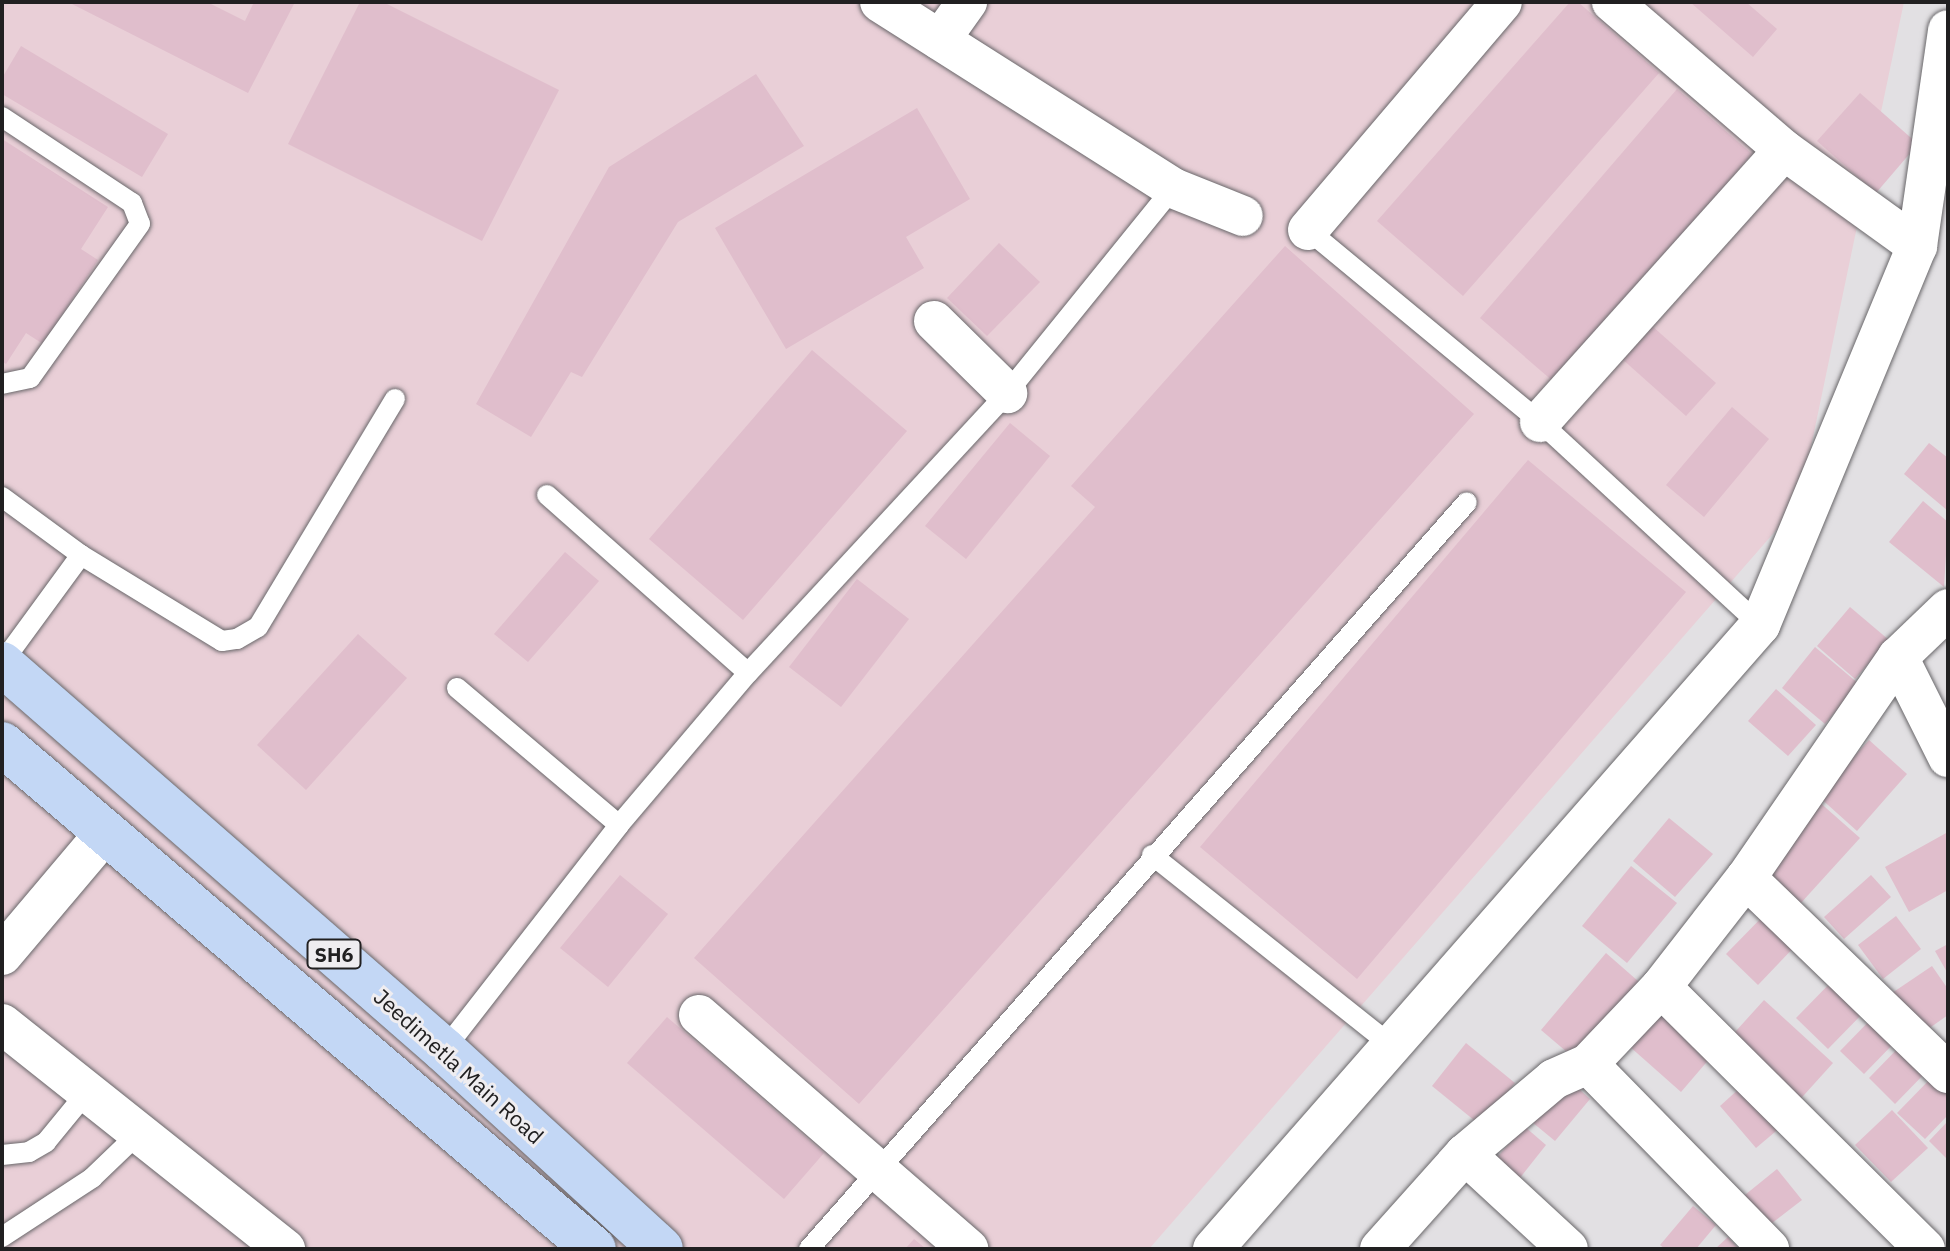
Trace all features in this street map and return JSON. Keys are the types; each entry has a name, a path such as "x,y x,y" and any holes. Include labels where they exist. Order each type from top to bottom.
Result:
{"main road":[{"name":"Jeedimetla Main Road","path":"2,664 444,1050 661,1249"},
{"name":"SH6","path":"2,744 594,1249"}],"street":[{"path":"880,2 1173,188 1243,216"},
{"path":"940,40 967,2"},
{"path":"1308,230 1502,2"},
{"path":"1612,2 1784,150 1917,246"},
{"path":"1213,1249 1760,625 1917,246 1948,30"},
{"path":"1540,422 1784,150"},
{"path":"934,321 1007,393"},
{"path":"1380,1249 1465,1154 1554,1079 1588,1064 1661,987 1746,878 1898,657 1948,609"},
{"path":"1898,657 1948,757"},
{"path":"2,955 106,832"},
{"path":"1746,878 1948,1073"},
{"path":"1661,987 1925,1249"},
{"path":"699,1015 968,1249"},
{"path":"2,1024 285,1249"},
{"path":"1588,1064 1769,1249"},
{"path":"1465,1154 1568,1249"}],"lane":[{"path":"2,117 132,203 140,224 30,378 2,384"},
{"path":"444,1050 619,825 748,673 1007,393 1173,188"},
{"path":"1308,230 1540,422 1760,625"},
{"path":"2,497 81,555 222,641 237,639 258,627 395,399"},
{"path":"547,495 748,673"},
{"path":"809,1249 874,1170 1467,502"},
{"path":"2,664 81,555"},
{"path":"457,688 619,825"},
{"path":"1152,855 1391,1045"},
{"path":"2,1155 29,1152 46,1142 87,1092"},
{"path":"2,1237 92,1178 139,1133"}],"shaded area":[{"path":"2,2 1904,2 1799,504 1149,1249 2,1249"}],"building":[{"path":"68,2 207,2 245,21 254,2 295,2 248,93"},
{"path":"360,2 383,2 559,90 482,241 288,144"},
{"path":"1570,2 1578,2 1659,73 1463,296 1377,221"},
{"path":"1690,2 1746,2 1777,29 1753,57"},
{"path":"21,46 168,134 142,177 2,94 2,78"},
{"path":"756,74 804,146 678,222 582,377 571,372 531,437 476,404 609,167"},
{"path":"1677,89 1752,154 1555,383 1480,318"},
{"path":"1860,93 1918,144 1876,193 1817,141"},
{"path":"917,108 970,199 906,237 924,268 786,349 715,228"},
{"path":"2,139 108,207 81,249 98,260 43,344 26,333 6,364 2,361"},
{"path":"999,243 1040,282 987,336 947,298"},
{"path":"1285,246 1474,414 859,1104 694,958 1095,507 1071,486"},
{"path":"1651,325 1716,383 1686,416 1621,358"},
{"path":"812,350 907,431 743,620 649,539"},
{"path":"1732,407 1769,439 1704,517 1666,485"},
{"path":"1010,423 1050,456 966,559 925,526"},
{"path":"1929,443 1948,458 1948,511 1904,474"},
{"path":"1528,460 1686,592 1357,979 1200,847"},
{"path":"1923,501 1948,522 1944,587 1889,542"},
{"path":"565,552 599,581 528,662 494,634"},
{"path":"857,579 909,619 841,707 789,667"},
{"path":"1850,607 1889,640 1855,679 1817,646"},
{"path":"358,634 407,678 306,790 257,745"},
{"path":"1815,647 1859,684 1825,724 1782,688"},
{"path":"1776,689 1816,725 1788,756 1748,721"},
{"path":"1869,740 1907,774 1857,831 1818,796"},
{"path":"1817,800 1860,838 1800,904 1758,866"},
{"path":"1669,818 1713,854 1675,897 1633,861"},
{"path":"1948,832 1948,890 1909,912 1885,867"},
{"path":"1631,866 1677,903 1627,963 1582,926"},
{"path":"620,875 668,914 608,987 560,948"},
{"path":"1871,875 1891,897 1844,939 1824,917"},
{"path":"1769,910 1801,940 1758,985 1726,954"},
{"path":"1896,916 1921,949 1883,979 1858,945"},
{"path":"1948,944 1948,974 1935,951"},
{"path":"1606,953 1646,988 1581,1064 1541,1030"},
{"path":"1932,966 1948,989 1948,1015 1921,1034 1892,993"},
{"path":"1838,975 1870,1006 1828,1049 1796,1018"},
{"path":"1657,997 1717,1050 1681,1092 1620,1038"},
{"path":"1764,1000 1833,1063 1795,1105 1726,1042"},
{"path":"1876,1014 1900,1037 1864,1074 1840,1051"},
{"path":"667,1017 824,1153 784,1199 627,1063"},
{"path":"1904,1042 1930,1068 1895,1104 1869,1078"},
{"path":"1466,1043 1515,1083 1480,1125 1432,1086"},
{"path":"1934,1075 1948,1088 1948,1115 1925,1139 1897,1113"},
{"path":"1752,1077 1789,1120 1756,1148 1720,1106"},
{"path":"1568,1079 1590,1099 1555,1141 1532,1122"},
{"path":"1892,1110 1928,1148 1891,1182 1855,1145"},
{"path":"1948,1121 1948,1160 1929,1141"},
{"path":"1524,1126 1546,1145 1512,1188 1488,1168"},
{"path":"1777,1169 1802,1200 1759,1233 1735,1203"},
{"path":"1693,1206 1716,1225 1696,1249 1665,1249 1660,1245"},
{"path":"1728,1237 1739,1249 1715,1249"},
{"path":"914,1239 926,1249 905,1249"}]}
